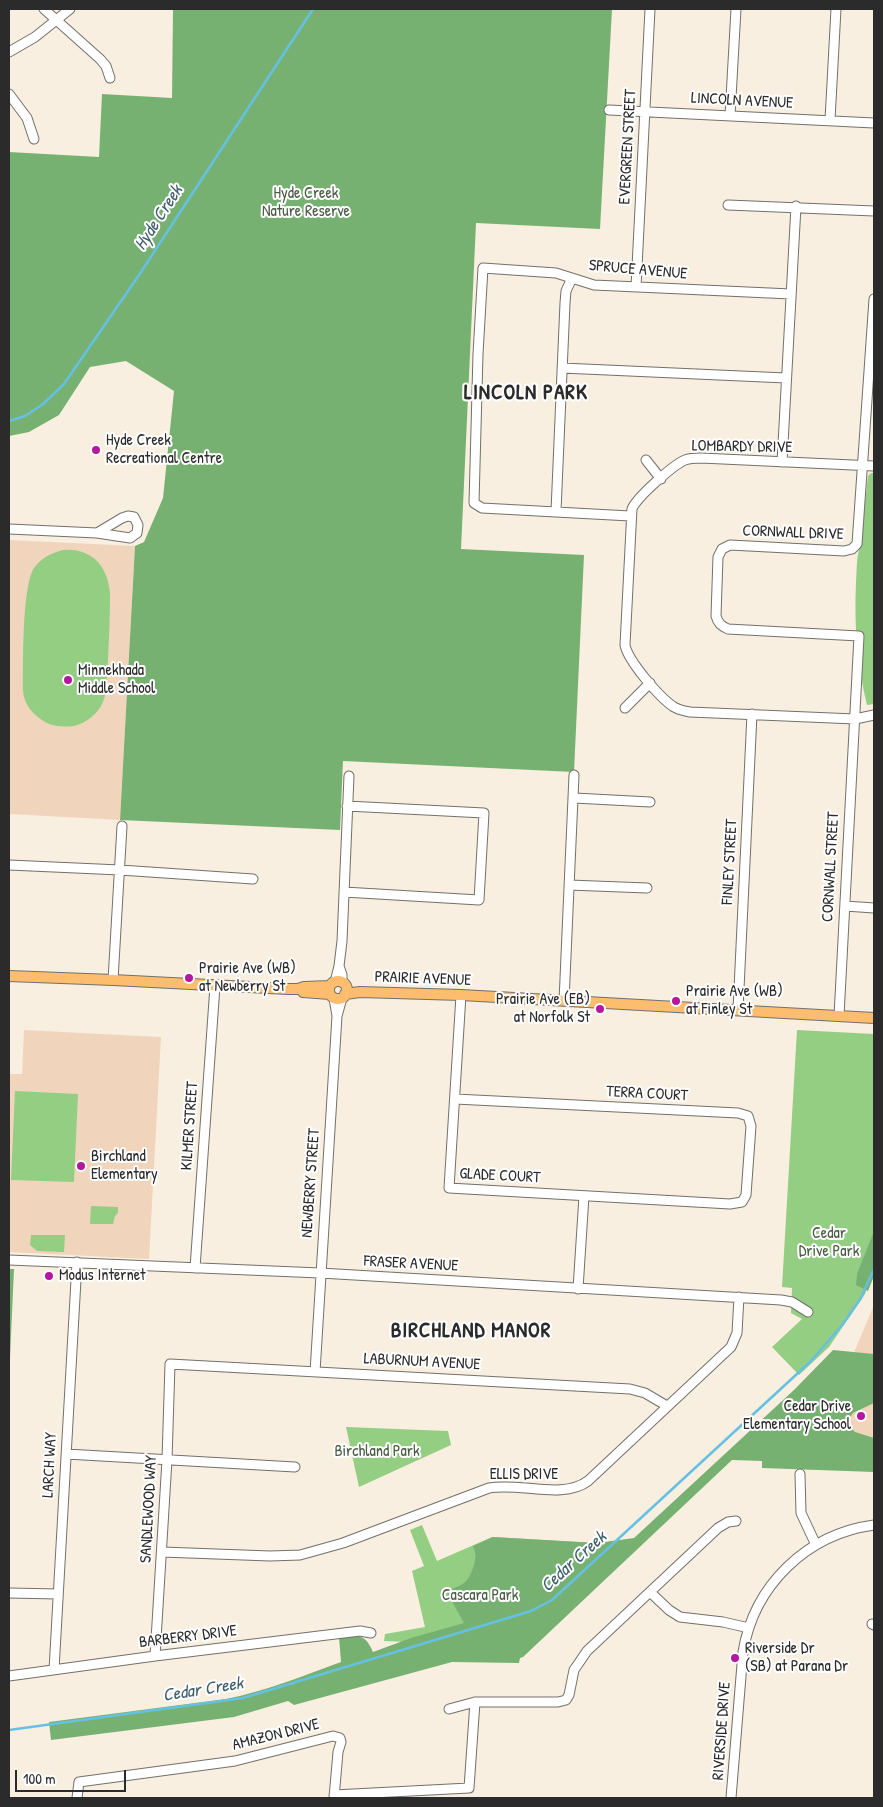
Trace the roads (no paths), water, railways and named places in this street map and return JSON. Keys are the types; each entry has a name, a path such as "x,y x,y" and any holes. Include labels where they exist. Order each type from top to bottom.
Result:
{"main road":[{"name":"PRAIRIE AVENUE","path":"9,976 215,986 298,989 304,987 360,992 461,995 874,1018"}],"street":[{"path":"44,9 106,66 110,78"},
{"path":"9,52 35,37 70,9"},
{"name":"EVERGREEN STREET","path":"636,288 650,9"},
{"path":"730,116 736,9"},
{"path":"830,120 836,9"},
{"path":"9,94 27,118 34,139"},
{"name":"LINCOLN AVENUE","path":"609,110 874,123"},
{"path":"728,205 796,206 874,211"},
{"path":"782,462 796,206"},
{"name":"SPRUCE AVENUE","path":"556,511 482,508 474,503 478,354 483,268 556,273 594,285 792,294"},
{"path":"572,278 566,291 564,303 556,511 630,516"},
{"name":"CORNWALL DRIVE","path":"855,719 859,636 728,628 720,624 716,616 718,557 724,547 730,546 844,551 854,547 858,540 871,382 874,299"},
{"path":"562,368 786,378"},
{"name":"LOMBARDY DRIVE","path":"874,466 694,458 681,462 637,500 630,516 625,645 630,658 650,683 673,706 680,710 855,719 874,715"},
{"path":"646,460 661,479"},
{"path":"9,529 97,533"},
{"path":"625,708 650,683"},
{"name":"FINLEY STREET","path":"738,1010 752,714"},
{"name":"CORNWALL STREET","path":"839,1016 855,719"},
{"path":"564,1001 574,775"},
{"name":"NEWBERRY STREET","path":"315,1372 337,1016 349,776"},
{"path":"574,798 650,802"},
{"path":"344,892 480,900 484,812 347,806"},
{"path":"113,980 122,826"},
{"path":"9,866 120,870 253,879"},
{"path":"569,885 647,888"},
{"path":"845,906 874,908"},
{"name":"KILMER STREET","path":"195,1268 215,986"},
{"name":"GLADE COURT","path":"461,995 449,1188 730,1204 742,1202"},
{"name":"TERRA COURT","path":"455,1099 738,1113 748,1116 751,1126 746,1195 742,1202"},
{"path":"578,1289 584,1196"},
{"name":"FRASER AVENUE","path":"9,1260 320,1274 739,1297 788,1301 808,1312"},
{"name":"LARCH WAY","path":"54,1670 77,1262"},
{"name":"ELLIS DRIVE","path":"162,1552 290,1556 342,1543 489,1488 571,1490 588,1481 728,1350 734,1343 737,1333 739,1297"},
{"name":"LABURNUM AVENUE","path":"170,1364 630,1389 645,1393 667,1406"},
{"name":"SANDLEWOOD WAY","path":"155,1656 167,1460 170,1364"},
{"path":"66,1454 295,1466"},
{"path":"800,1474 801,1513 816,1545"},
{"path":"449,1709 475,1702 564,1701 568,1698 572,1674 583,1655 718,1528 728,1522 736,1521"},
{"name":"RIVERSIDE DRIVE","path":"731,1798 742,1658 749,1628 758,1606 771,1585 794,1560 816,1545 843,1532 874,1525"},
{"path":"650,1592 669,1610 680,1617 723,1622 749,1628"},
{"path":"9,1593 58,1594"},
{"name":"BARBERRY DRIVE","path":"9,1676 360,1631 370,1633"},
{"name":"AMAZON DRIVE","path":"78,1798 79,1782 235,1761 333,1736 340,1738 341,1742 338,1752 334,1797 468,1788 475,1702"}],"waterway":[{"name":"Hyde Creek","path":"9,421 25,416 43,404 64,384 139,275 313,9"},
{"name":"Cedar Creek","path":"9,1730 243,1698 531,1611 552,1600 811,1361 843,1324 861,1298 874,1269"}],"place":[{"name":"Hyde Creek Recreational Centre","path":"96,450"},
{"name":"Minnekhada Middle School","path":"68,680"},
{"name":"Prairie Ave (WB) at Newberry St","path":"189,978"},
{"name":"Prairie Ave (WB) at Finley St","path":"676,1001"},
{"name":"Prairie Ave (EB) at Norfolk St","path":"600,1009"},
{"name":"Birchland Elementary","path":"81,1166"},
{"name":"Modus Internet","path":"49,1276"},
{"name":"Cedar Drive Elementary School","path":"861,1416"},
{"name":"Riverside Dr (SB) at Parana Dr","path":"735,1658"}],"district":[{"name":"LINCOLN PARK","path":"526,393"},
{"name":"BIRCHLAND MANOR","path":"471,1331"}],"park label":[{"name":"Hyde Creek Nature Reserve","path":"306,203"},
{"name":"Cedar Drive Park","path":"829,1243"},
{"name":"Birchland Park","path":"377,1452"},
{"name":"Cascara Park","path":"480,1596"}]}
